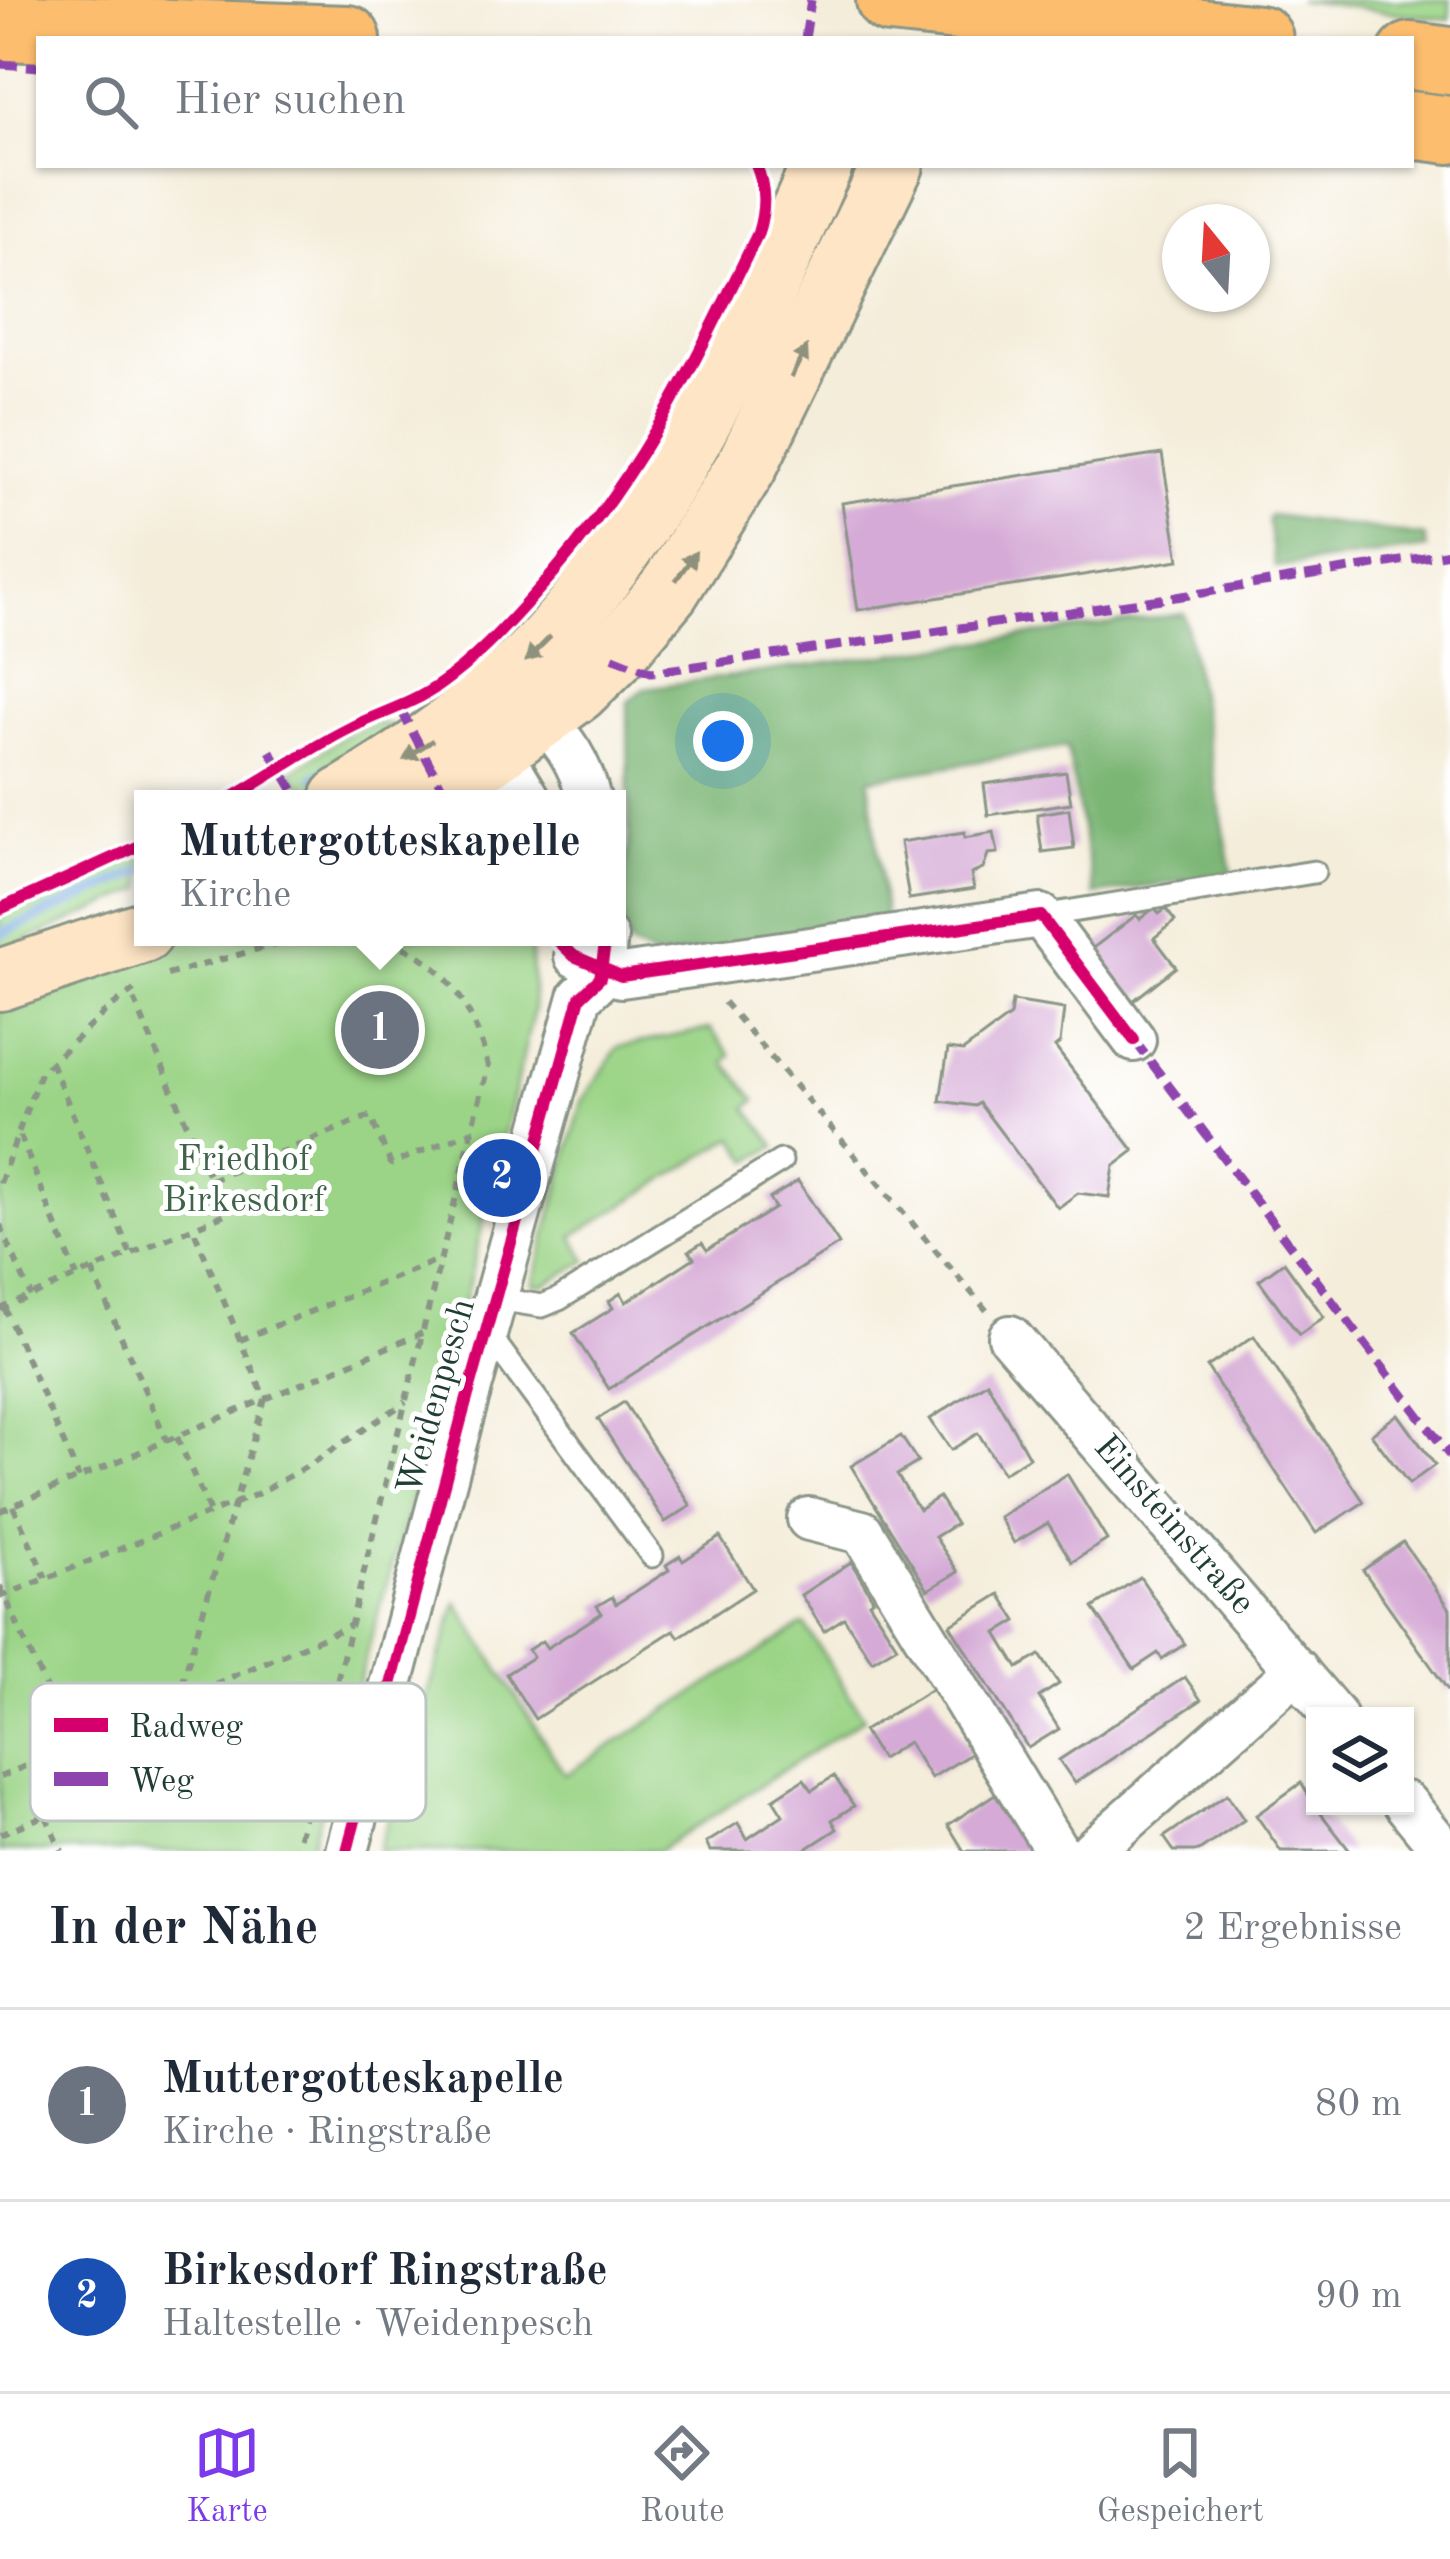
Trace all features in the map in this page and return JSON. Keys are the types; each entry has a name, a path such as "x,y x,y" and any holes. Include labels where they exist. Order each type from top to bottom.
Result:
{"main road":[{"path":"890,0 972,16 1153,15 1246,36"},
{"path":"882,36 900,0"},
{"path":"0,27 260,36"},
{"path":"1414,56 1450,61"},
{"path":"1414,124 1450,130"},
{"path":"443,790 516,741 613,657 701,544 756,447 892,168"},
{"path":"516,741 542,647 585,599 663,488 756,314 808,175"},
{"path":"356,790 424,748 516,741"},
{"path":"19,972 134,912"},
{"path":"19,972 143,972"}],"street":[{"path":"516,741 568,750 586,790"},
{"path":"1041,916 1134,1040"},
{"name":"Weidenpesch","path":"393,1683 587,959 621,976 1041,916"},
{"name":"Einsteinstraße","path":"1010,1337 1327,1707"},
{"path":"808,1519 862,1532 1057,1851"},
{"path":"1092,1851 1134,1837 1297,1670"},
{"path":"1414,1814 1444,1851"},
{"name":"Weidenpesch","path":"347,1851 355,1821"}],"lane":[{"path":"1041,916 1314,872"},
{"path":"652,1556 492,1316 559,1299 781,1161"}],"path":[{"path":"0,1183 40,1073 143,972 269,946"},
{"path":"337,1683 488,1066 463,997 442,971 400,946"},
{"path":"695,968 1010,1337"},
{"path":"80,1478 2,1308 225,1214 143,972"},
{"path":"51,1063 131,1254"},
{"path":"211,1180 370,1117 391,1164 475,1130"},
{"path":"19,1133 77,1277"},
{"path":"0,1225 31,1296"},
{"path":"182,1683 265,1399 193,1228"},
{"path":"240,1340 443,1258"},
{"path":"92,1270 167,1441"},
{"path":"0,1511 424,1332"},
{"path":"43,1683 1,1593 233,1504 306,1467 407,1400"},
{"path":"177,1437 210,1513"},
{"path":"13,1506 46,1578"},
{"path":"218,1683 351,1625"},
{"path":"0,1777 30,1764"},
{"path":"0,1834 31,1821"},
{"path":"49,1821 62,1851"},
{"path":"290,1850 298,1821"}],"green space":[{"path":"1298,0 1450,0 1450,20"},
{"path":"1271,515 1424,536 1427,548 1275,567"},
{"path":"1184,614 1232,873 1094,895 1067,747 869,779 886,923 655,958 630,946 626,932 628,702 646,688"},
{"path":"377,723 399,728 324,790 304,787 294,777 291,772 345,736"},
{"path":"134,855 134,893 0,952 0,915"},
{"name":"Friedhof Birkesdorf","path":"141,946 530,946 534,1009 448,1370 358,1683 30,1683 30,1821 319,1821 310,1851 0,1851 0,999"},
{"path":"710,1029 731,1055 725,1062 756,1100 747,1108 776,1146 750,1161 734,1137 573,1236 587,1261 543,1285 533,1284 582,1102 618,1047"},
{"path":"457,1602 565,1775 804,1624 864,1718 658,1851 378,1851 388,1821 426,1821 426,1700"}],"building":[{"path":"1162,454 1179,560 858,610 842,503"},
{"path":"1066,772 1071,803 988,815 984,784"},
{"path":"1069,809 1074,848 1042,852 1037,814"},
{"path":"965,832 965,837 994,832 998,853 988,854 983,869 971,874 974,889 909,899 900,842"},
{"path":"1154,908 1159,914 1166,909 1175,921 1154,938 1176,967 1133,1001 1093,948 1136,915 1140,919"},
{"path":"1012,1001 1064,1009 1060,1043 1055,1047 1134,1151 1114,1166 1109,1197 1078,1193 1058,1208 979,1103 940,1101 948,1049 963,1051 1010,1016"},
{"path":"373,1015 389,1021 411,1053 381,1052 367,1039 356,1019 367,1021"},
{"path":"798,1181 839,1244 609,1389 573,1333 613,1308 609,1301 621,1293 626,1302 694,1258 689,1251 702,1243 707,1250 775,1208 769,1199"},
{"path":"1284,1262 1324,1317 1299,1335 1259,1280"},
{"path":"1254,1336 1364,1502 1316,1533 1207,1367"},
{"path":"987,1382 1029,1457 1003,1473 978,1433 951,1450 930,1419"},
{"path":"624,1402 691,1506 665,1522 598,1419"},
{"path":"1398,1414 1435,1465 1409,1484 1371,1434"},
{"path":"901,1436 918,1462 897,1475 919,1510 939,1497 956,1524 935,1537 958,1572 928,1590 851,1466"},
{"path":"1067,1474 1107,1540 1072,1562 1048,1523 1014,1543 999,1517"},
{"path":"720,1537 753,1589 679,1637 674,1630 535,1719 506,1674 533,1657 528,1650 542,1641 547,1648 602,1613 597,1606 612,1597 616,1604 669,1570 666,1565 680,1556 683,1561"},
{"path":"1403,1542 1450,1609 1450,1693 1363,1570"},
{"path":"851,1562 897,1646 872,1661 844,1618 824,1631 801,1595"},
{"path":"1140,1577 1185,1644 1162,1659 1158,1653 1134,1669 1093,1608"},
{"path":"1000,1594 1017,1621 997,1633 1018,1668 1040,1655 1059,1684 1039,1697 1059,1729 1028,1748 950,1625"},
{"path":"1185,1677 1201,1700 1075,1783 1059,1760"},
{"path":"932,1689 972,1753 931,1778 908,1742 881,1759 863,1731"},
{"path":"834,1776 854,1806 832,1820 837,1829 803,1851 710,1851 706,1843 738,1823 747,1839 783,1815 773,1799 804,1779 812,1790"},
{"path":"1301,1783 1306,1791 1306,1815 1322,1815 1350,1851 1281,1851 1256,1815"},
{"path":"995,1794 1032,1851 964,1851 948,1825"},
{"path":"1227,1794 1244,1820 1199,1851 1174,1851 1164,1837"}],"waterway":[{"path":"315,777 361,749"},
{"path":"0,934 134,874"}],"marked path":[{"path":"805,36 811,0"},
{"path":"0,64 36,67"},
{"path":"613,657 651,672 1450,553"},
{"path":"400,708 443,790"},
{"path":"270,751 294,790"},
{"path":"1134,1040 1450,1456"}],"cycle path":[{"path":"245,790 333,737 439,685 488,644 569,555 659,424 758,233 763,199 757,168"},
{"path":"0,909 134,848"},
{"path":"563,946 574,956 621,976 1041,916 1134,1040"},
{"path":"391,1683 580,997 600,978 605,946"},
{"path":"347,1851 355,1821"}],"place":[{"name":"Muttergotteskapelle","path":"380,1030"},
{"name":"Birkesdorf Ringstraße","path":"502,1178"}]}
